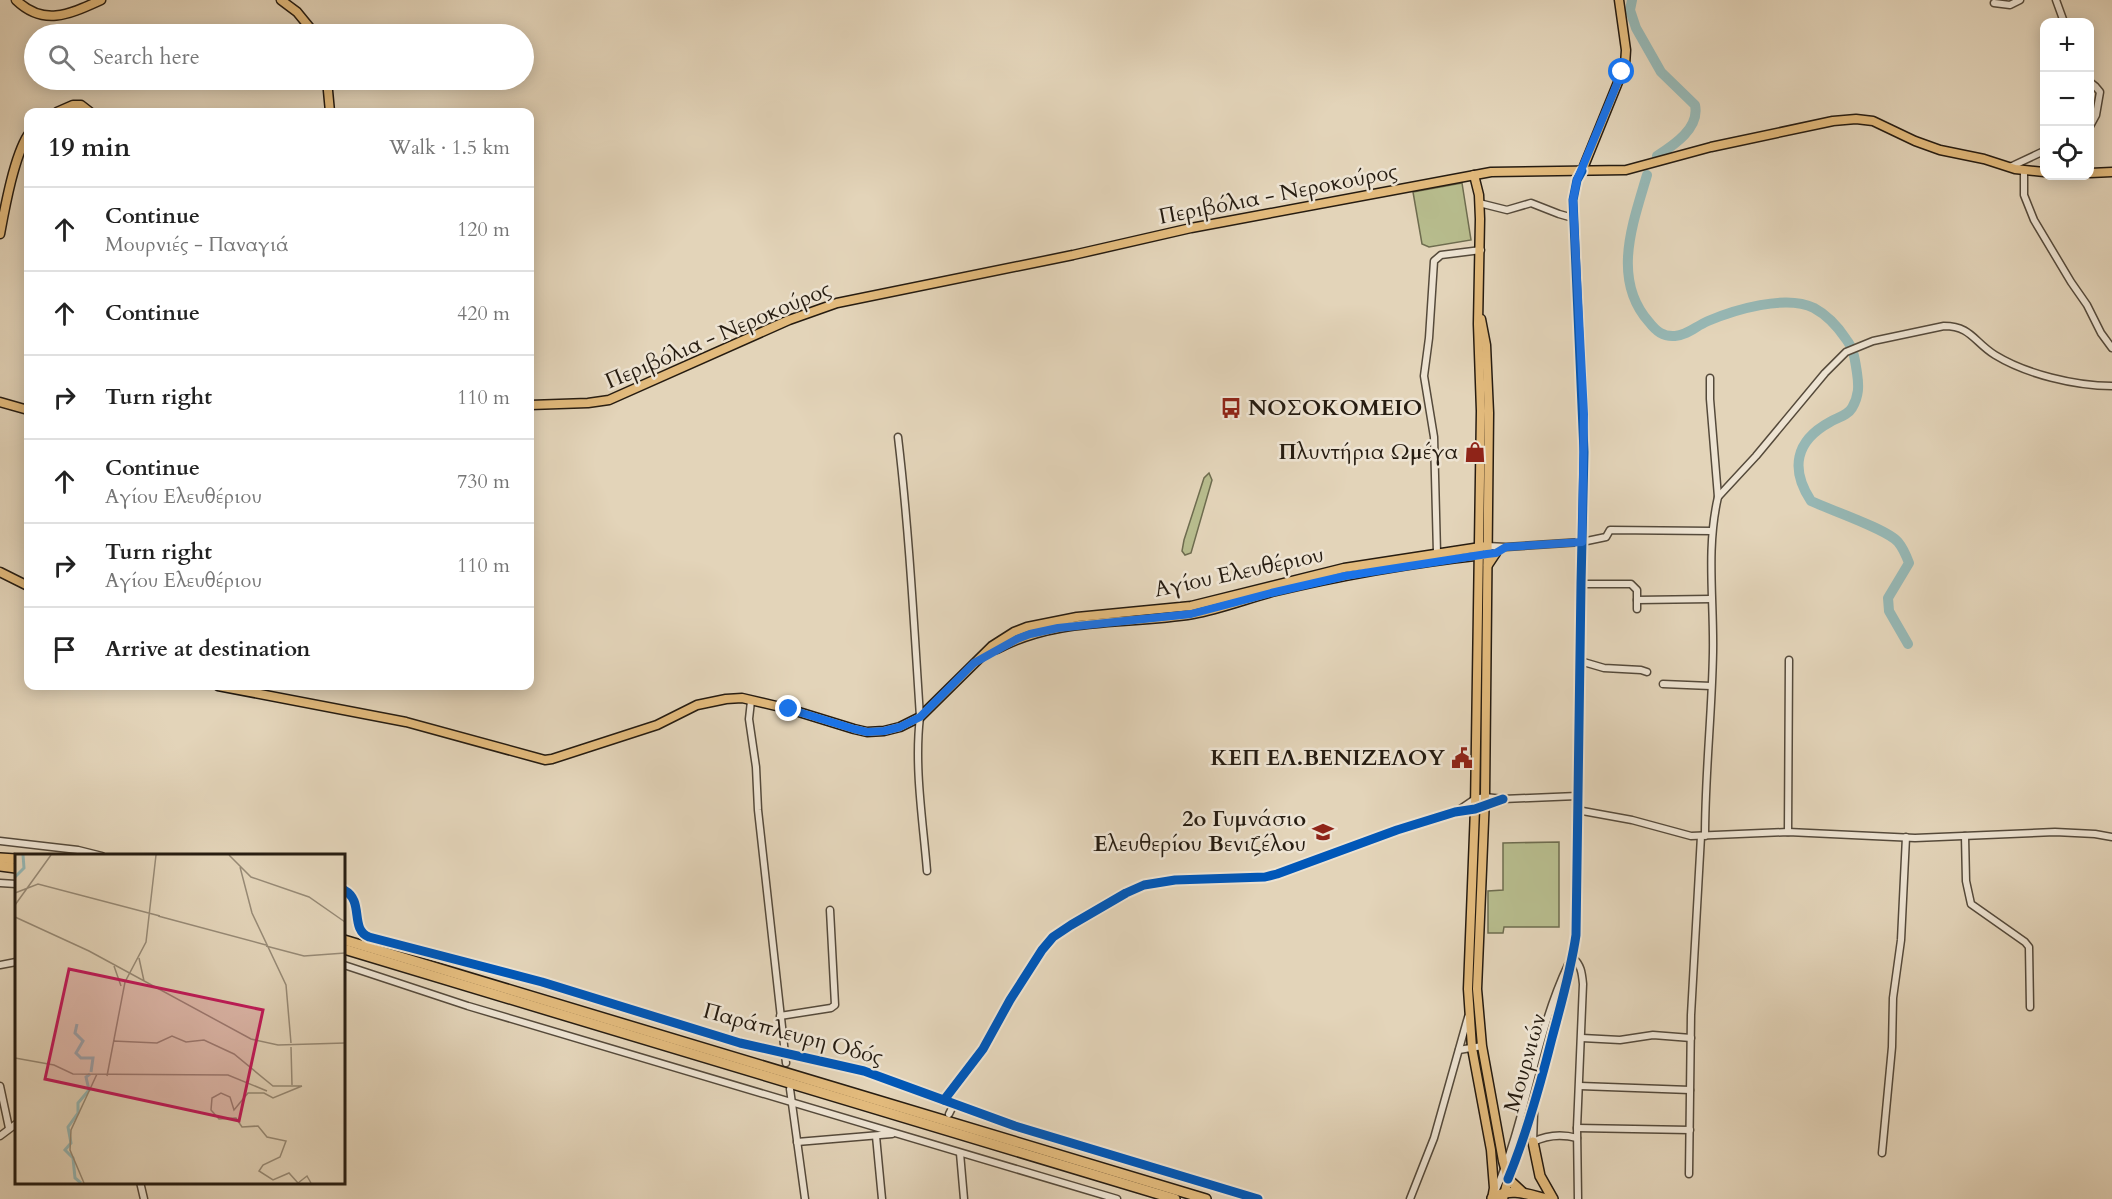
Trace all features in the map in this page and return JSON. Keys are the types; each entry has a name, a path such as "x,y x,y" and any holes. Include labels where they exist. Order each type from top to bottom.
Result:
{"highway":[{"path":"0,858 15,859"},
{"path":"0,866 15,868"},
{"path":"354,935 363,946"},
{"path":"345,940 1206,1199"},
{"path":"345,949 1175,1199"},
{"path":"1533,1142 1540,1176 1554,1199"},
{"path":"1507,1174 1522,1192"},
{"path":"1497,1197 1522,1192 1546,1199"}],"main road":[{"path":"16,0 30,12 51,16 75,12 101,0"},
{"path":"280,0 297,12 307,24"},
{"path":"1582,171 1625,65 1626,50 1619,0"},
{"path":"328,90 330,108"},
{"path":"66,108 81,105 85,108"},
{"name":"Περιβόλια - Νεροκούρος","path":"534,405 609,400 789,320 837,303 1073,255 1191,228 1506,170 1611,172 1641,168 1711,147 1833,121 1856,119 1873,121 1928,147 1984,159 2024,171 2040,172"},
{"path":"0,234 17,162 24,142"},
{"path":"2094,173 2112,172"},
{"path":"1474,175 1479,203 1481,250 1478,324 1485,551 1482,568 1468,1014 1497,1197"},
{"path":"0,402 24,409"},
{"path":"1485,551 1482,568 1485,802 1477,989 1482,1047 1507,1174"},
{"name":"Αγίου Ελευθέριου","path":"239,690 406,722 545,760 657,725 697,705 726,699 751,700 867,732 900,727 920,717 992,646 1014,632 1042,623 1077,617 1191,606 1344,568 1437,553 1485,551"},
{"name":"Αγίου Ελευθέριου","path":"974,663 1017,639 1044,630 1191,614 1345,576 1464,557 1485,551"},
{"path":"1464,557 1482,568"},
{"path":"0,572 24,584"},
{"name":"Μουρνιών","path":"1497,1197 1507,1174"}],"street":[{"path":"1994,3 2010,5 2020,0"},
{"path":"2056,0 2063,18"},
{"path":"2094,85 2100,92 2094,119"},
{"path":"2009,167 2040,153"},
{"path":"1578,1199 1577,1128 1582,1038 1582,977 1578,962 1572,957 1576,925 1584,414 1573,218 1574,191 1582,171"},
{"path":"2024,171 2024,195 2034,220 2112,348"},
{"path":"1479,203 1507,210 1531,203 1573,218"},
{"path":"1437,553 1434,437 1424,376 1434,261 1441,255 1481,250"},
{"path":"1718,497 1846,352 1873,341 1944,326 1955,326 1968,332 1993,354 2026,370 2078,382 2112,386"},
{"path":"1689,1174 1691,1038 1713,641 1712,531 1718,497 1710,378"},
{"path":"898,437 905,496 920,717 918,732 927,871"},
{"path":"1485,551 1506,547 1582,542 1606,537 1610,530 1712,531"},
{"path":"1485,551 1506,547"},
{"path":"1581,584 1631,584 1637,590 1637,609"},
{"path":"1637,600 1711,599"},
{"path":"1788,832 1789,660"},
{"path":"1580,661 1604,669 1647,672"},
{"path":"1663,684 1711,686"},
{"path":"751,700 749,719 756,767 758,810 786,1063"},
{"path":"944,1100 973,1064 1042,950 1053,938 1071,925 1126,892 1160,882 1265,877 1397,830 1455,812 1475,809 1485,802 1545,796 1577,796"},
{"path":"1455,812 1475,799 1485,802"},
{"path":"1577,810 1632,820 1691,836 1788,832 1906,837 2055,832 2112,837"},
{"path":"1965,836 1966,881 1971,904 2025,942 2028,947 2030,1006"},
{"path":"1882,1153 1892,1047 1893,998 1902,930 1906,837"},
{"path":"0,841 79,853"},
{"path":"0,883 15,884"},
{"name":"Παράπλευρη Οδός","path":"345,891 354,898 359,927 364,935 369,937 542,982 740,1044 864,1071 1015,1126 1258,1199"},
{"path":"780,1016 831,1008 835,1005 830,910"},
{"name":"Μουρνιών","path":"1497,1197 1534,1106 1568,982 1572,957"},
{"name":"Μουρνιών","path":"1507,1174 1544,1033 1561,980 1572,957"},
{"path":"0,965 15,962"},
{"path":"345,965 477,1009 1117,1199"},
{"path":"1410,1199 1434,1138 1468,1014"},
{"path":"1582,1038 1620,1040 1653,1035 1691,1038"},
{"path":"1458,1050 1482,1047"},
{"path":"0,1086 9,1128"},
{"path":"1580,1086 1690,1090"},
{"path":"790,1089 805,1199"},
{"path":"950,1114 954,1104"},
{"path":"1533,1142 1534,1106"},
{"path":"0,1136 15,1125"},
{"path":"1577,1128 1690,1130"},
{"path":"797,1142 896,1133"},
{"path":"1533,1142 1540,1138 1558,1135 1577,1138"},
{"path":"876,1136 882,1199"},
{"path":"943,1147 944,1137"},
{"path":"960,1153 964,1199"},
{"path":"140,1184 144,1199"}],"green space":[{"path":"1462,183 1471,240 1429,247 1422,244 1413,192"},
{"path":"1209,473 1212,480 1191,553 1185,555 1182,551 1184,540 1204,478"},
{"path":"1559,842 1559,927 1504,927 1503,933 1488,933 1488,891 1503,890 1503,843"}],"waterway":[{"path":"1632,0 1630,10 1636,28 1661,72 1695,105 1696,113 1690,128 1678,141 1657,156"},
{"path":"1647,175 1631,231 1628,269 1637,305 1657,331 1667,336 1680,335 1732,312 1760,305 1789,303 1802,304 1819,311 1836,326 1849,343 1854,355 1858,378 1856,399 1848,413 1830,422 1809,438 1800,457 1800,478 1811,501 1882,531 1898,542 1906,554 1909,563 1888,598 1889,611 1908,644"}],"cycle path":[{"path":"1508,1179 1538,1092 1566,987 1576,935 1584,452 1573,200 1577,180 1582,171"},
{"path":"944,1100 983,1049 1010,1000 1053,937 1126,893 1144,885 1175,880 1265,877 1397,830 1503,799"},
{"path":"345,891 354,901 360,928 369,937 542,982 740,1043 864,1071 1015,1126 1258,1199"}],"place":[{"name":"ΝΟΣΟΚΟΜΕΙΟ","path":"1231,408"},
{"name":"Πλυντήρια Ωμέγα","path":"1475,452"},
{"name":"ΚΕΠ ΕΛ.ΒΕΝΙΖΕΛΟΥ","path":"1462,758"},
{"name":"2ο Γυμνάσιο Ελευθερίου Βενιζέλου","path":"1323,832"}],"route":[{"path":"789,709 854,729 867,732 884,731 908,724 920,717 974,663 995,650 1030,634 1058,628 1203,612 1345,576 1496,553 1506,547 1582,542 1584,414 1573,200 1577,180 1622,72"}]}
